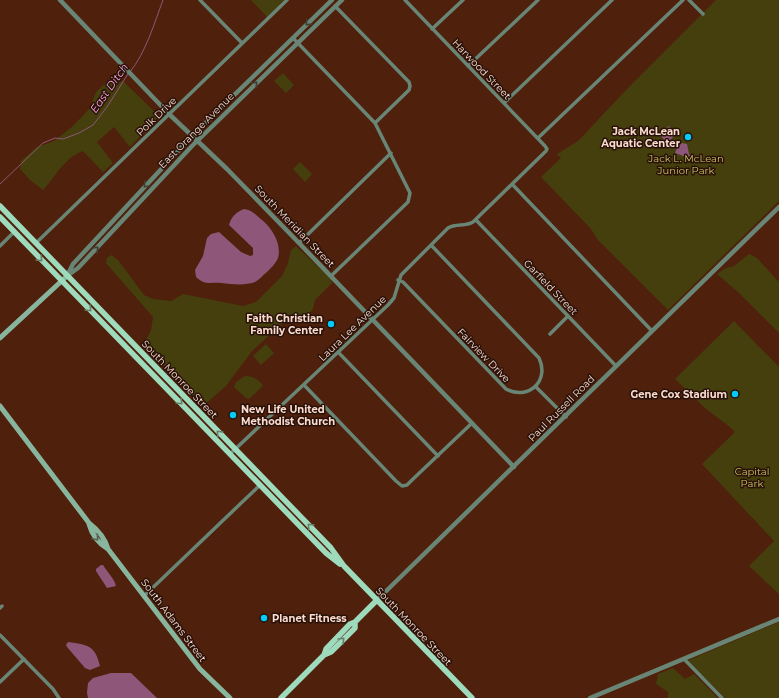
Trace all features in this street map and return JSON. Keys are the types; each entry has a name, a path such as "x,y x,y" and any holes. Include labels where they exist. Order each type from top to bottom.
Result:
{"main road":[{"name":"South Monroe Street","path":"0,206 323,539 344,566 472,698"},
{"name":"South Monroe Street","path":"0,217 283,508 312,540 328,555 344,566"},
{"path":"9,226 19,226"},
{"name":"East Orange Avenue","path":"0,338 67,276"},
{"name":"South Adams Street","path":"0,406 89,523 106,541 108,549 200,669 230,698"},
{"path":"283,508 288,503"},
{"path":"312,540 319,541 323,539"},
{"name":"Paul Russell Road","path":"281,698 324,655 326,648 377,600"}],"street":[{"name":"South Meridian Street","path":"60,0 121,66 226,168 514,467"},
{"path":"200,0 242,43"},
{"name":"Polk Drive","path":"36,244 287,0"},
{"name":"East Orange Avenue","path":"67,276 73,264 192,136 332,0"},
{"name":"East Orange Avenue","path":"67,276 78,268 197,140 342,0"},
{"name":"Harwood Street","path":"405,0 547,149"},
{"path":"432,29 463,0"},
{"path":"468,66 538,0"},
{"path":"504,103 612,0"},
{"path":"538,138 683,0"},
{"path":"689,0 703,14"},
{"path":"335,6 406,78 410,86 405,95 376,123"},
{"path":"293,38 376,123 408,188 410,196 408,202 331,276"},
{"name":"Laura Lee Avenue","path":"230,454 374,320 392,301 398,280 404,270 431,244 451,226 466,225 476,220 547,149"},
{"path":"299,243 391,153"},
{"path":"512,184 652,331"},
{"name":"Paul Russell Road","path":"377,600 566,417 616,366 779,207"},
{"name":"Garfield Street","path":"476,220 616,366"},
{"path":"0,246 14,232"},
{"path":"431,244 539,358 543,371 542,378 536,386 566,417"},
{"name":"Fairview Drive","path":"398,280 403,282 506,389 511,392 520,392 532,389 536,386"},
{"path":"550,334 568,316"},
{"path":"339,353 438,456"},
{"path":"304,385 400,485 405,486 472,423"},
{"path":"144,596 260,485"},
{"path":"590,698 779,620"},
{"path":"0,635 53,689 59,698"},
{"path":"0,682 24,659"},
{"path":"684,659 722,698"}],"green space":[{"path":"251,0 284,0 267,17"},
{"name":"Jack L. McLean Junior Park","path":"716,0 779,0 779,201 668,310 598,240 591,229 541,177 561,158 557,154 578,141 626,90"},
{"path":"283,73 294,85 286,93 274,81"},
{"path":"110,79 117,83 123,81 159,116 130,147 114,127 97,142 113,163 103,172 83,151 76,154 65,163 43,190 30,180 20,169 21,161 37,147 54,141 73,126 90,108 96,92"},
{"path":"300,162 312,174 305,182 293,169"},
{"path":"296,246 331,279 332,283 315,300 313,309 306,317 301,318 293,314 252,351 226,386 203,406 146,347 145,342 151,330 153,317 106,263 107,258 111,255 118,260 144,295 153,299 171,301 183,294 243,306 256,302 282,276 288,263 291,250"},
{"path":"749,254 757,258 779,282 779,333 739,293 717,274 726,268 734,266"},
{"name":"Capital Park","path":"734,321 779,367 779,594 749,566 774,541 702,464 735,432 706,409 675,379"},
{"path":"266,344 274,353 261,365 253,356"},
{"path":"245,376 256,378 263,386 249,399 234,387 236,382"},
{"path":"779,622 779,698 725,698 689,662 689,660"},
{"path":"673,668 685,679 694,674 718,698 668,698 668,692 656,684 658,674"}],"shaded area":[{"path":"669,126 676,134 667,143 660,135"},
{"path":"682,143 687,144 689,154 691,156 688,159 675,153 677,148"},
{"path":"244,209 249,210 256,215 266,223 273,232 279,247 276,262 260,279 247,284 208,283 199,280 196,277 195,270 203,256 207,238 211,234 219,232 241,252 250,256 253,255 253,248 229,225 234,215"},
{"path":"103,565 114,580 116,586 107,588 96,571 96,569"},
{"path":"68,642 90,647 96,654 100,666 90,670 85,668 67,647 66,645"},
{"path":"111,673 131,673 157,698 88,698 88,683 93,678"}],"waterway":[{"name":"East Ditch","path":"130,72 141,56 163,0"},
{"name":"East Ditch","path":"0,184 43,143 55,138 63,139 79,133 93,125 107,107 128,74"}],"place":[{"name":"Jack McLean Aquatic Center","path":"688,137"},
{"name":"Faith Christian Family Center","path":"331,324"},
{"name":"Gene Cox Stadium","path":"735,394"},
{"name":"New Life United Methodist Church","path":"233,415"},
{"name":"Planet Fitness","path":"264,618"}]}
